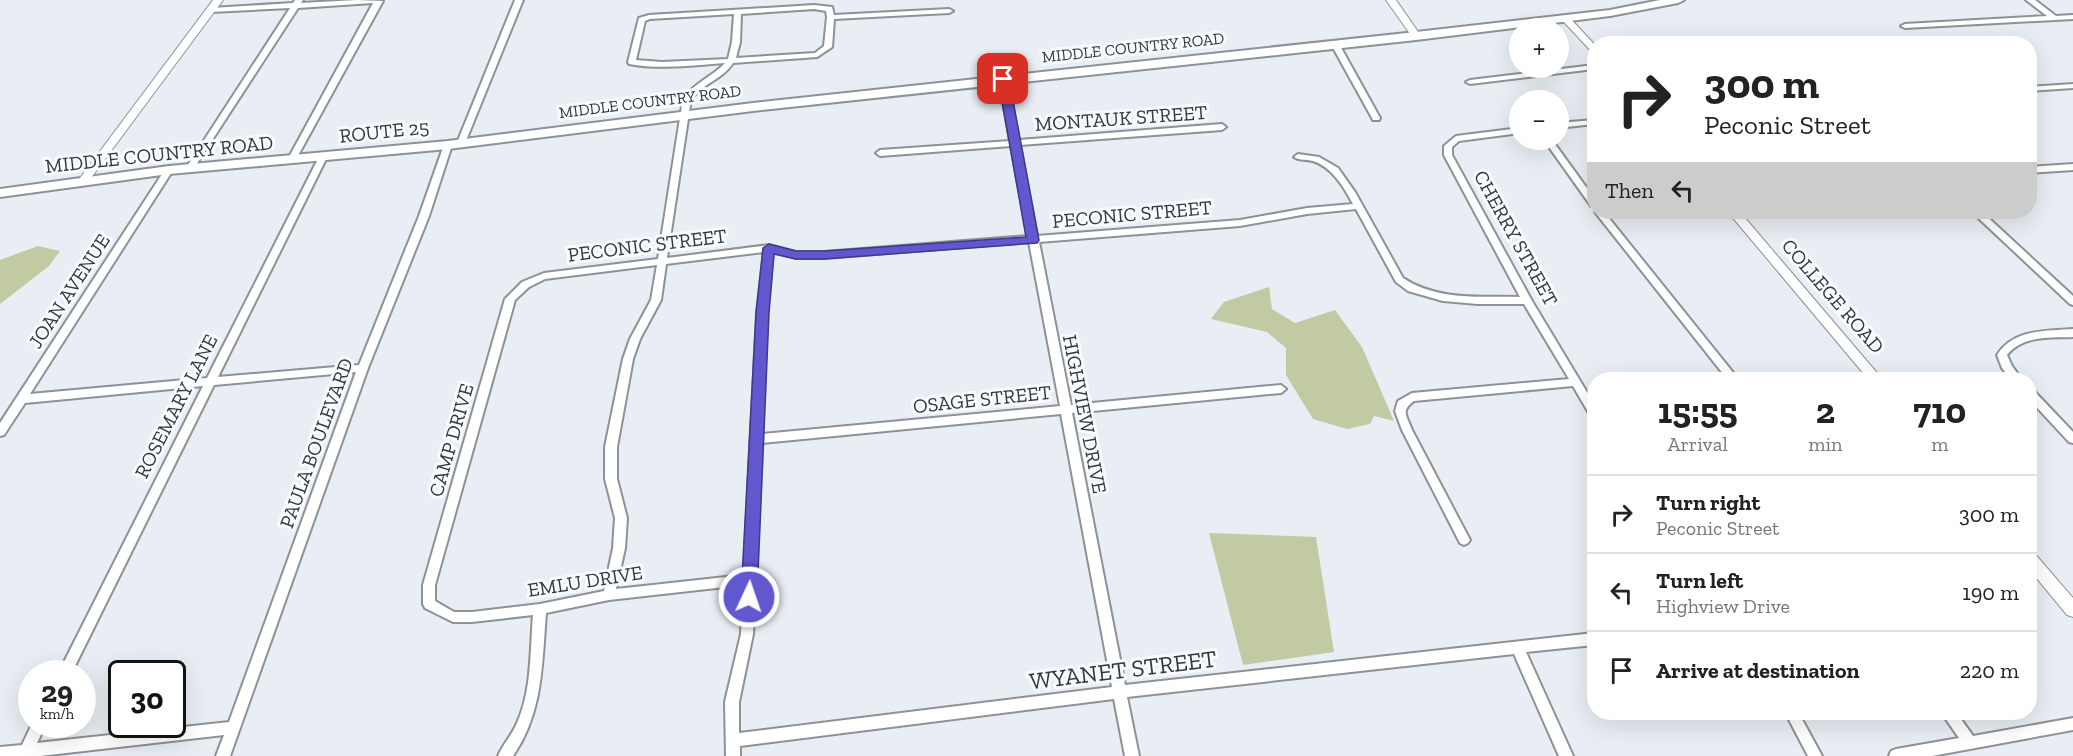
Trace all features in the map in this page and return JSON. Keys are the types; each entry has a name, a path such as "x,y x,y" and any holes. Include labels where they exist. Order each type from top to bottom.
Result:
{"main road":[{"name":"MIDDLE COUNTRY ROAD","path":"1565,18 1678,0"},
{"name":"MIDDLE COUNTRY ROAD","path":"455,144 1003,79 1509,25"},
{"name":"ROUTE 25","path":"323,157 455,144"},
{"name":"MIDDLE COUNTRY ROAD","path":"0,193 170,170 323,157"}],"street":[{"path":"84,180 218,0"},
{"path":"211,10 298,3 379,0"},
{"path":"292,159 379,0"},
{"name":"PAULA BOULEVARD","path":"223,756 231,728 363,368 424,216 519,0"},
{"path":"1391,0 1416,36"},
{"path":"2030,0 2054,18"},
{"path":"190,168 298,3"},
{"path":"814,7 829,9 831,17 828,47 817,55 732,59 657,66 638,66 632,62 642,20 650,17 738,12 814,7"},
{"path":"831,17 949,11"},
{"path":"609,595 619,548 621,518 610,479 611,447 628,359 656,300 684,116 691,93 716,75 732,59 738,12"},
{"path":"1905,26 2073,17"},
{"path":"1569,22 1587,42"},
{"path":"1335,44 1376,118"},
{"path":"1470,82 1587,69"},
{"name":"HIGHVIEW DRIVE","path":"1003,79 1132,756"},
{"path":"2037,89 2073,86"},
{"path":"1569,125 1587,123"},
{"name":"MONTAUK STREET","path":"880,153 1222,127"},
{"name":"CHERRY STREET","path":"1509,131 1467,136 1450,143 1447,150 1527,301 1587,400"},
{"path":"1555,150 1587,194"},
{"name":"ROSEMARY LANE","path":"71,660 323,157"},
{"path":"1298,157 1316,159 1335,170 1399,280 1409,289 1435,297 1527,301"},
{"path":"2037,170 2073,167"},
{"name":"JOAN AVENUE","path":"0,432 170,170"},
{"name":"PECONIC STREET","path":"517,289 529,281 544,276 769,248 796,255 824,255 1248,223 1307,211 1358,206"},
{"path":"1606,219 1728,372"},
{"name":"COLLEGE ROAD","path":"1740,219 1870,372"},
{"path":"1984,219 2073,302"},
{"path":"733,756 732,702 747,634 758,440 762,313 769,248"},
{"name":"CAMP DRIVE","path":"429,604 429,585 448,515 510,299 517,289"},
{"path":"2010,372 2002,355 2007,346 2022,339 2073,333"},
{"path":"21,399 363,368"},
{"path":"1464,540 1407,430 1401,411 1402,404 1412,397 1576,382"},
{"name":"OSAGE STREET","path":"758,440 1281,389"},
{"path":"2037,401 2073,439"},
{"path":"2037,567 2073,610"},
{"name":"EMLU DRIVE","path":"429,604 453,617 540,609 609,595 750,579"},
{"path":"505,756 519,740 530,714 540,609"},
{"name":"WYANET STREET","path":"734,740 1121,692 1587,640"},
{"path":"1518,649 1566,756"},
{"path":"1795,720 1815,756"},
{"path":"1953,720 1970,742"},
{"path":"1896,756 2073,724"},
{"path":"0,754 25,753 231,728"},
{"path":"25,753 32,738"}],"green space":[{"path":"38,246 60,251 49,266 0,304 0,260"},
{"path":"1269,287 1272,309 1295,323 1335,310 1362,347 1394,421 1374,416 1370,424 1347,429 1313,419 1286,375 1286,348 1267,332 1211,319 1224,302"},
{"path":"1209,533 1316,537 1334,652 1243,665"}],"route":[{"path":"749,597 758,440 762,313 769,248 796,255 824,255 1032,240 1003,79"}]}
